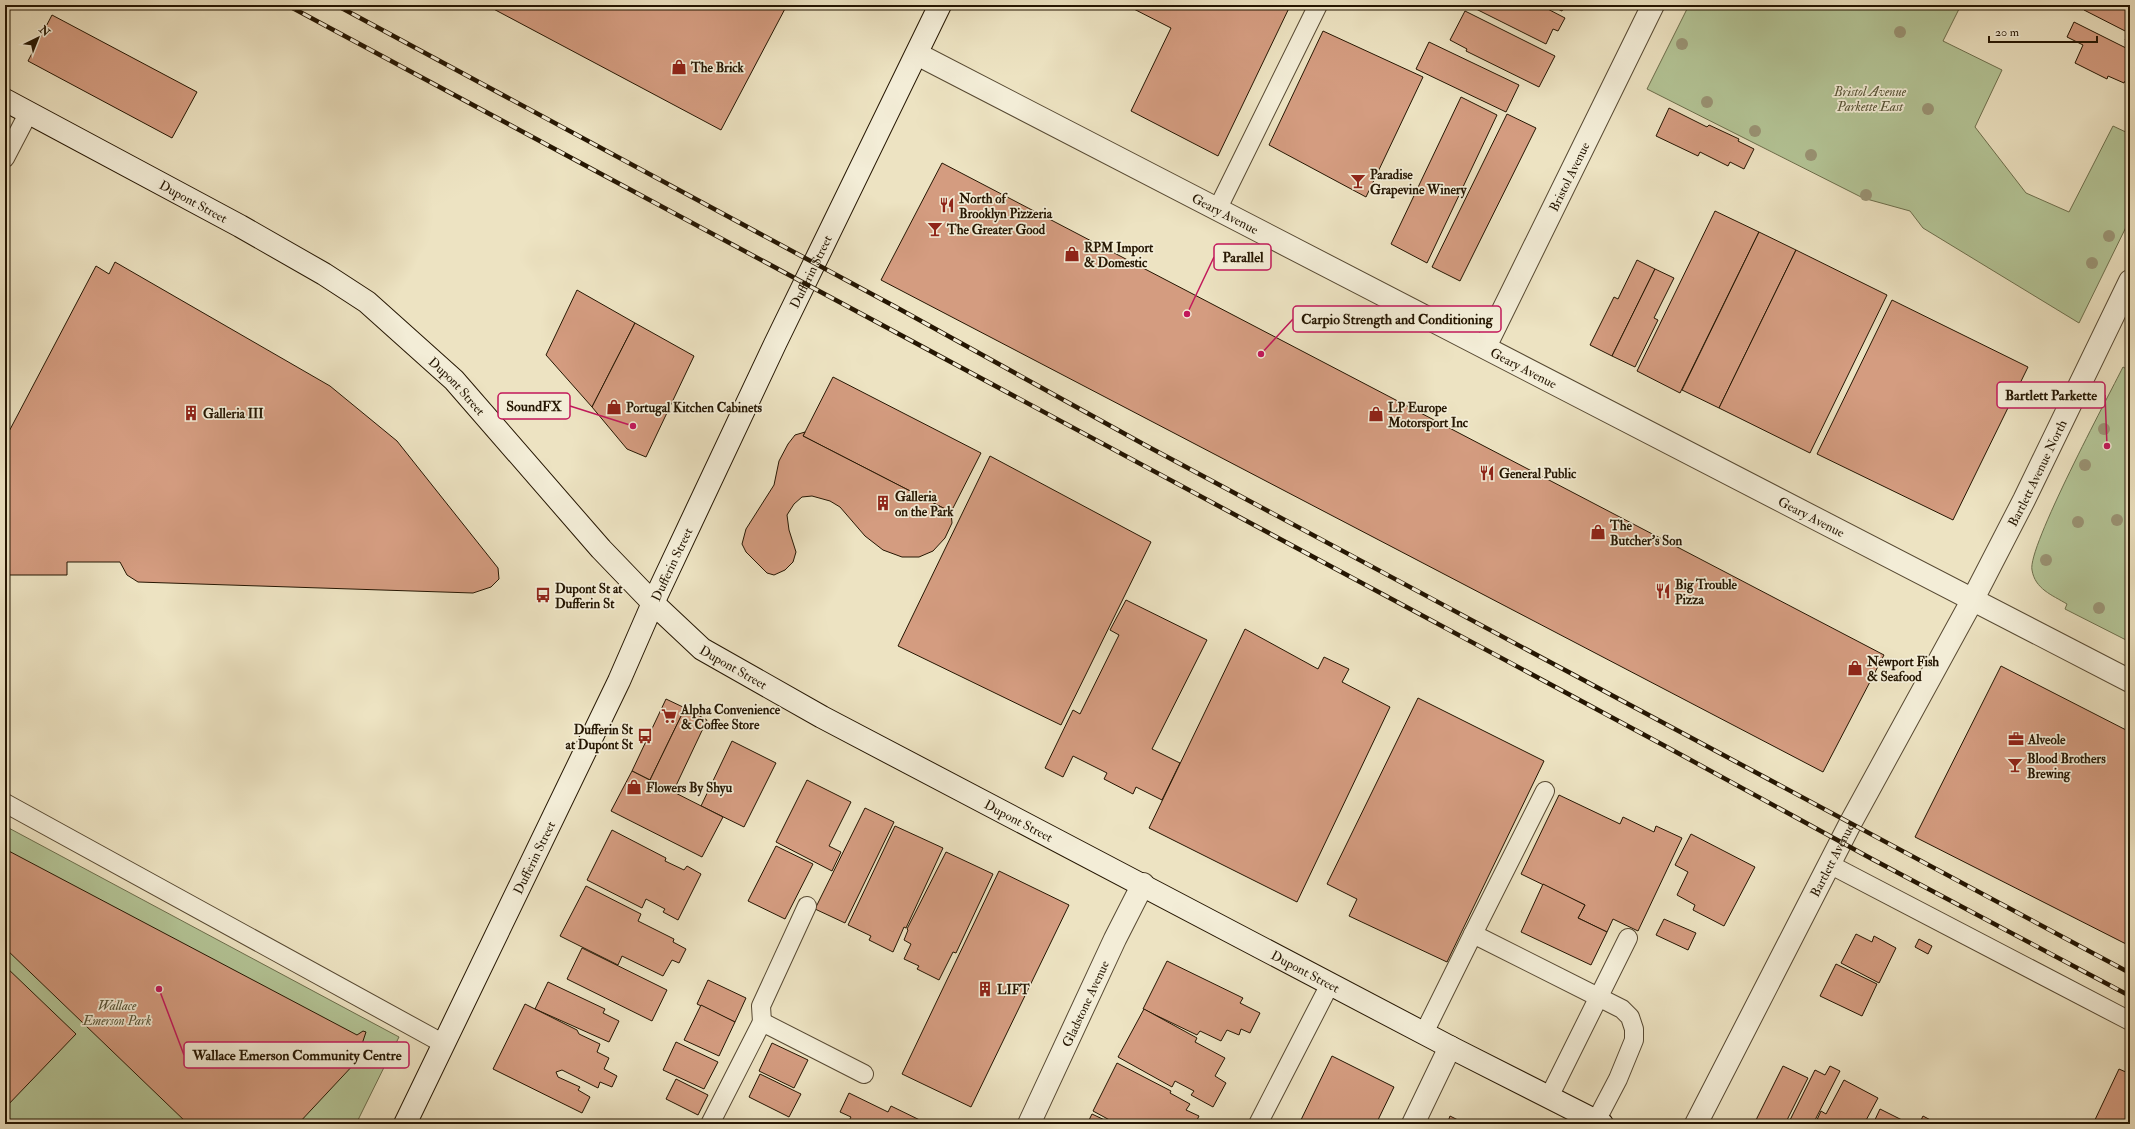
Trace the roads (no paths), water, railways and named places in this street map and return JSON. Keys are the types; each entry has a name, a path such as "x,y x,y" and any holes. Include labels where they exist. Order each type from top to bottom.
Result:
{"main road":[{"name":"Dufferin Street","path":"405,1124 619,681 653,603 775,344 940,5"},
{"name":"Bristol Avenue","path":"1485,347 1653,5"},
{"name":"Geary Avenue","path":"917,54 2130,681"},
{"name":"Dupont Street","path":"5,100 240,226 324,274 367,302 454,380 601,549 653,603 702,649 829,721 1450,1047 1599,1122"},
{"name":"Bartlett Avenue North","path":"1973,599 2024,500 2130,281"},
{"name":"Bartlett Avenue","path":"1696,1124 1829,864 1973,599"},
{"name":"Gladstone Avenue","path":"1029,1124 1142,884"},
{"path":"1413,1124 1450,1047"}],"lane":[{"path":"1217,210 1318,5"},
{"path":"5,158 29,112"},
{"path":"1424,1033 1545,791"},
{"path":"5,803 444,1044"},
{"path":"1829,864 2130,1021"},
{"path":"710,1124 762,1022 761,1006 807,906"},
{"path":"1473,934 1622,1009 1630,1018 1634,1028 1634,1040 1599,1122"},
{"path":"1549,1097 1628,938"},
{"path":"1258,1124 1330,984"},
{"path":"762,1022 864,1074"}],"railway":[{"path":"287,5 1665,746 1872,859 2130,996"},
{"path":"336,5 894,306 1145,445 2130,973"}],"place":[{"name":"The Brick","path":"679,67"},
{"name":"Paradise Grapevine Winery","path":"1358,181"},
{"name":"North of Brooklyn Pizzeria","path":"947,205"},
{"name":"The Greater Good","path":"935,229"},
{"name":"RPM Import & Domestic","path":"1072,254"},
{"name":"Parallel","path":"1187,314"},
{"name":"Carpio Strength and Conditioning","path":"1261,354"},
{"name":"Portugal Kitchen Cabinets","path":"614,407"},
{"name":"Galleria III","path":"191,413"},
{"name":"LP Europe Motorsport Inc","path":"1376,414"},
{"name":"SoundFX","path":"633,426"},
{"name":"Bartlett Parkette","path":"2107,446"},
{"name":"General Public","path":"1487,473"},
{"name":"Galleria on the Park","path":"883,503"},
{"name":"The Butcher's Son","path":"1598,532"},
{"name":"Big Trouble Pizza","path":"1663,591"},
{"name":"Dupont St at Dufferin St","path":"543,595"},
{"name":"Newport Fish & Seafood","path":"1855,668"},
{"name":"Alpha Convenience & Coffee Store","path":"669,716"},
{"name":"Dufferin St at Dupont St","path":"645,736"},
{"name":"Alveole","path":"2016,739"},
{"name":"Blood Brothers Brewing","path":"2015,765"},
{"name":"Flowers By Shyu","path":"634,787"},
{"name":"Wallace Emerson Community Centre","path":"159,989"},
{"name":"LIFT","path":"985,989"}],"park label":[{"name":"Bristol Avenue Parkette East","path":"1870,98"},
{"name":"Wallace Emerson Park","path":"117,1012"}]}
